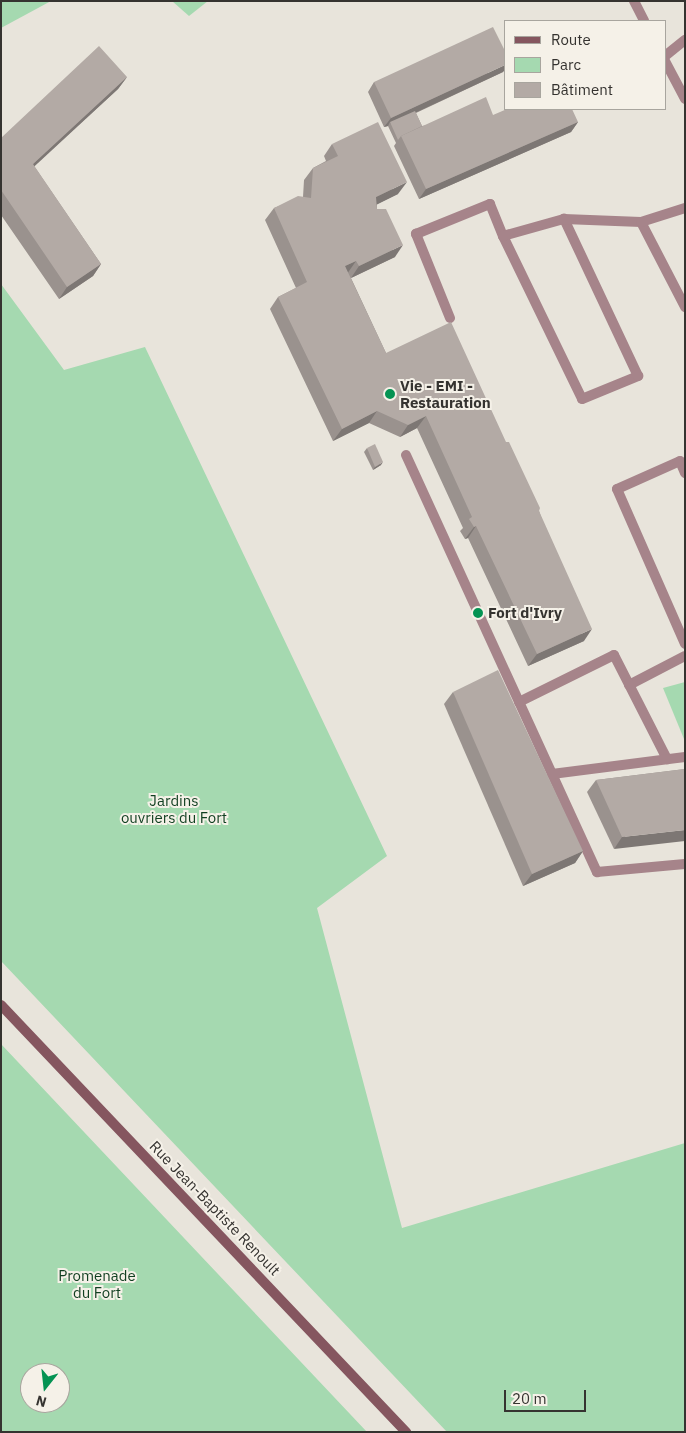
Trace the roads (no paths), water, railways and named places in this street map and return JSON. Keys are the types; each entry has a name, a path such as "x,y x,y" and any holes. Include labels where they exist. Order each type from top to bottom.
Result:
{"main road":[{"name":"Rue Jean-Baptiste Renoult","path":"1,1005 406,1432"}],"lane":[{"path":"634,1 644,20"},
{"path":"666,55 685,40"},
{"path":"666,63 685,99"},
{"path":"450,318 416,234 490,204 503,236 582,399 638,376 564,219"},
{"path":"503,236 564,219 641,222 685,208"},
{"path":"641,222 685,307"},
{"path":"406,455 596,872 685,864"},
{"path":"685,473 680,462 617,489 685,644"},
{"path":"519,702 614,655 667,759"},
{"path":"629,685 685,656"},
{"path":"552,774 685,757"}],"place":[{"name":"Vie - EMI - Restauration","path":"390,394"},
{"name":"Fort d'Ivry","path":"478,613"}],"park label":[{"name":"Jardins ouvriers du Fort","path":"174,808"},
{"name":"Promenade du Fort","path":"97,1284"}]}
